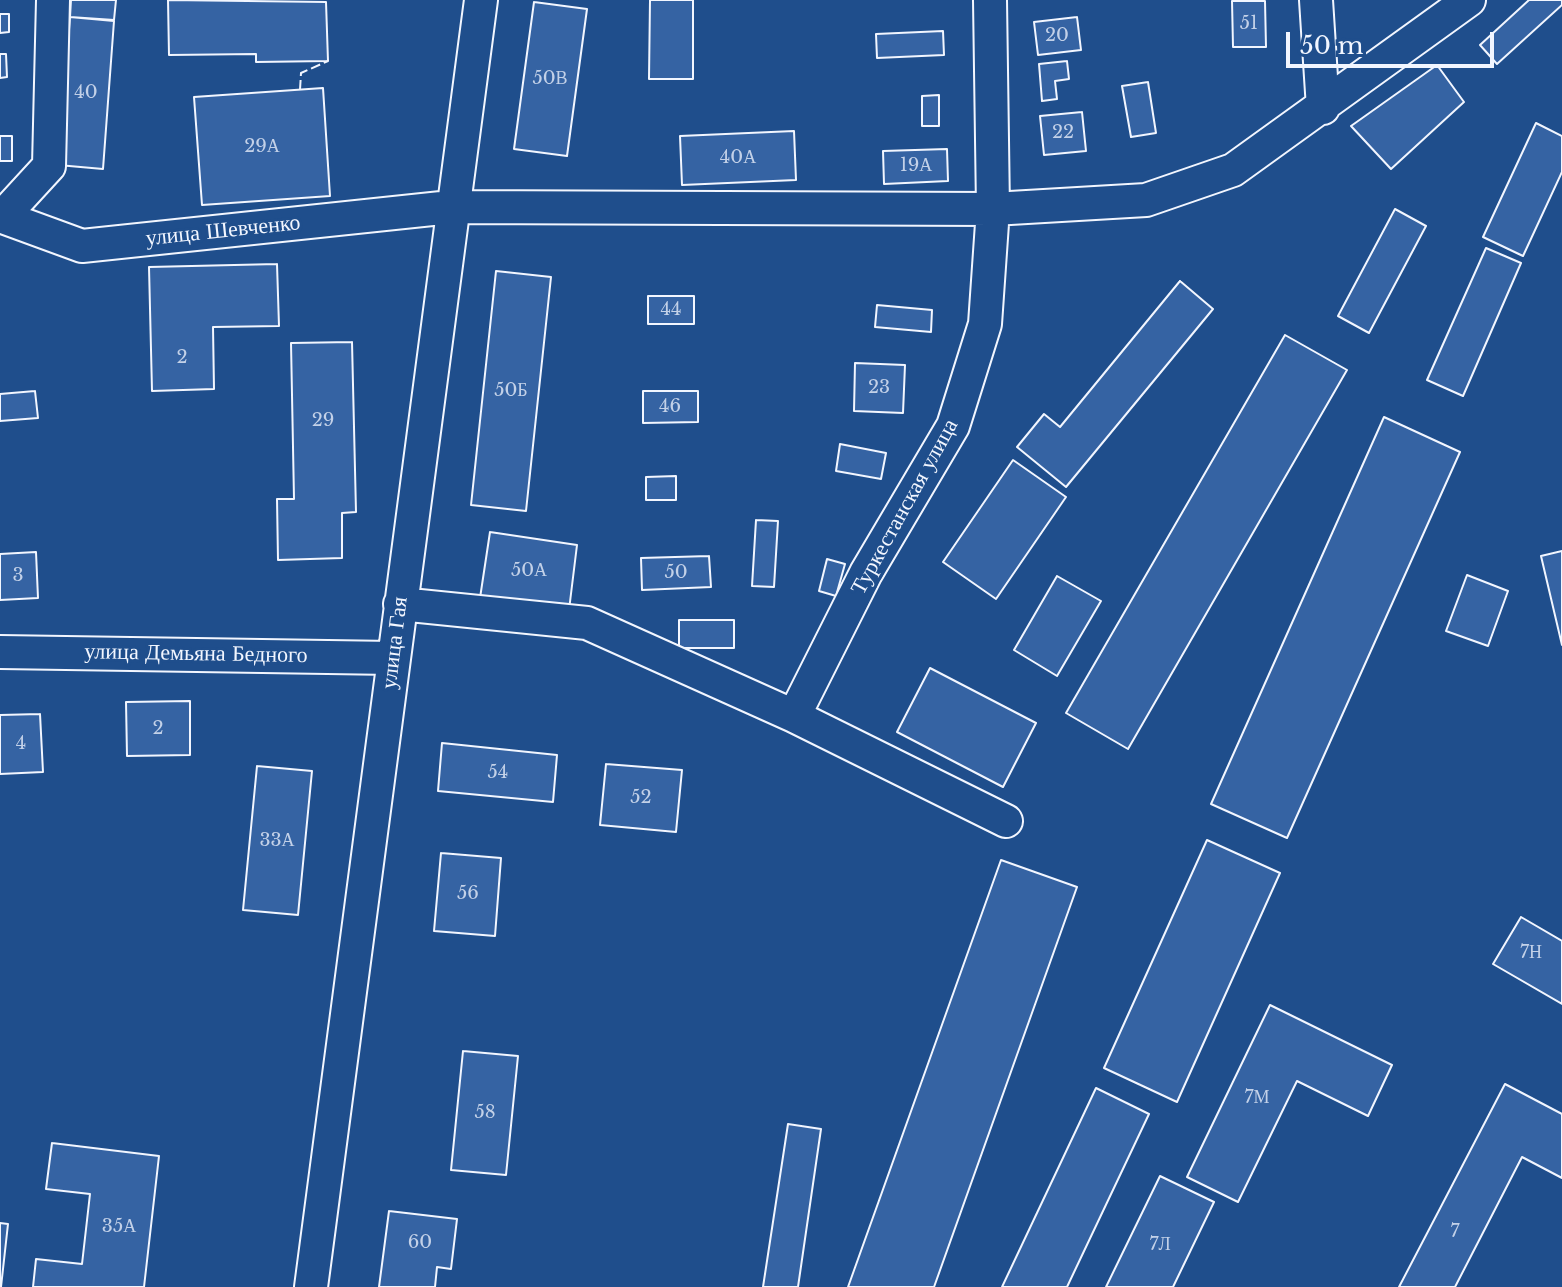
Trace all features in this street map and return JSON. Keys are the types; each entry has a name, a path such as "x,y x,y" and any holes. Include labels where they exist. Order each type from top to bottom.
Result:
{"street":[{"path":"2,216 49,166 53,0"},
{"name":"улица Гая","path":"311,1287 451,207 481,0"},
{"name":"Туркестанская улица","path":"794,716 866,573 953,426 985,324 993,209 990,0"},
{"path":"1316,0 1323,108"},
{"name":"улица Шевченко","path":"2,216 82,246 451,207 993,209 1146,200 1233,170 1469,0"},
{"path":"400,604 587,623 794,716 1006,821"},
{"name":"улица Демьяна Бедного","path":"0,652 393,658"}],"building":[{"path":"71,0 116,0 114,20 70,17"},
{"path":"168,0 326,2 328,61 256,62 256,54 169,55"},
{"path":"650,0 693,0 693,79 649,79"},
{"path":"1529,0 1562,0 1562,5 1497,64 1480,45"},
{"path":"1232,1 1265,1 1266,47 1233,47"},
{"path":"534,2 587,9 567,156 514,149"},
{"path":"0,14 9,14 9,32 0,33"},
{"path":"70,17 114,21 103,169 58,165"},
{"path":"1077,17 1081,50 1038,55 1034,22"},
{"path":"943,31 944,55 877,58 876,34"},
{"path":"0,54 6,54 7,77 0,78"},
{"path":"1067,61 1069,79 1055,81 1057,99 1042,101 1039,64"},
{"path":"1437,65 1464,102 1391,169 1351,126"},
{"path":"1148,82 1156,133 1131,137 1122,86"},
{"path":"323,88 330,196 202,205 194,97"},
{"path":"939,95 939,126 922,126 922,96"},
{"path":"1082,112 1086,151 1044,155 1040,116"},
{"path":"1536,123 1562,136 1562,172 1523,256 1483,237"},
{"path":"794,131 796,180 682,185 680,136"},
{"path":"0,136 12,136 12,161 0,161"},
{"path":"947,149 948,181 884,184 883,151"},
{"path":"1395,209 1426,226 1369,333 1338,316"},
{"path":"1486,248 1521,263 1463,396 1427,380"},
{"path":"277,264 279,326 213,327 214,389 152,391 149,267"},
{"path":"496,271 551,277 526,511 471,505"},
{"path":"1180,281 1213,309 1066,487 1017,447 1044,414 1060,427"},
{"path":"648,296 694,296 694,324 648,324"},
{"path":"877,305 932,310 931,332 875,327"},
{"path":"1285,335 1347,370 1128,749 1066,713"},
{"path":"352,342 356,512 342,513 342,558 278,560 277,499 294,499 291,343"},
{"path":"855,363 905,365 903,413 854,411"},
{"path":"35,391 38,418 0,421 0,394"},
{"path":"643,391 698,391 698,422 643,423"},
{"path":"1384,417 1460,452 1287,838 1211,804"},
{"path":"840,444 886,453 881,479 836,471"},
{"path":"1013,460 1066,497 996,599 943,562"},
{"path":"676,476 676,500 646,500 646,477"},
{"path":"756,520 778,521 774,587 752,586"},
{"path":"490,532 577,545 569,610 480,598"},
{"path":"1562,551 1562,645 1541,556"},
{"path":"36,552 38,598 0,600 0,554"},
{"path":"709,556 711,587 642,590 641,558"},
{"path":"827,559 845,564 836,596 819,591"},
{"path":"1467,575 1508,591 1488,646 1446,631"},
{"path":"1057,576 1101,601 1057,676 1014,650"},
{"path":"679,620 734,620 734,648 679,648"},
{"path":"930,668 1036,723 1003,787 897,732"},
{"path":"190,701 190,755 127,756 126,702"},
{"path":"40,714 43,772 0,774 0,715"},
{"path":"442,743 557,755 553,802 438,791"},
{"path":"606,764 682,770 676,832 600,825"},
{"path":"257,766 312,771 298,915 243,910"},
{"path":"1207,840 1280,873 1177,1102 1104,1068"},
{"path":"441,853 501,858 495,936 434,931"},
{"path":"1001,860 1077,887 934,1287 848,1287"},
{"path":"1521,917 1562,941 1562,1004 1493,964"},
{"path":"1270,1005 1392,1065 1368,1116 1297,1081 1238,1202 1187,1177"},
{"path":"463,1051 518,1056 506,1175 451,1170"},
{"path":"1505,1084 1562,1114 1562,1178 1522,1157 1455,1287 1399,1287"},
{"path":"1096,1088 1149,1114 1067,1287 1002,1287"},
{"path":"788,1124 821,1129 798,1287 763,1287"},
{"path":"52,1143 159,1156 144,1287 33,1287 36,1259 82,1264 90,1194 46,1189"},
{"path":"1160,1176 1214,1202 1173,1287 1106,1287"},
{"path":"389,1211 457,1219 451,1269 437,1267 435,1287 379,1287"},
{"path":"0,1223 8,1224 1,1287 0,1287"}],"fence":[{"path":"300,90 301,73 328,61"}]}
